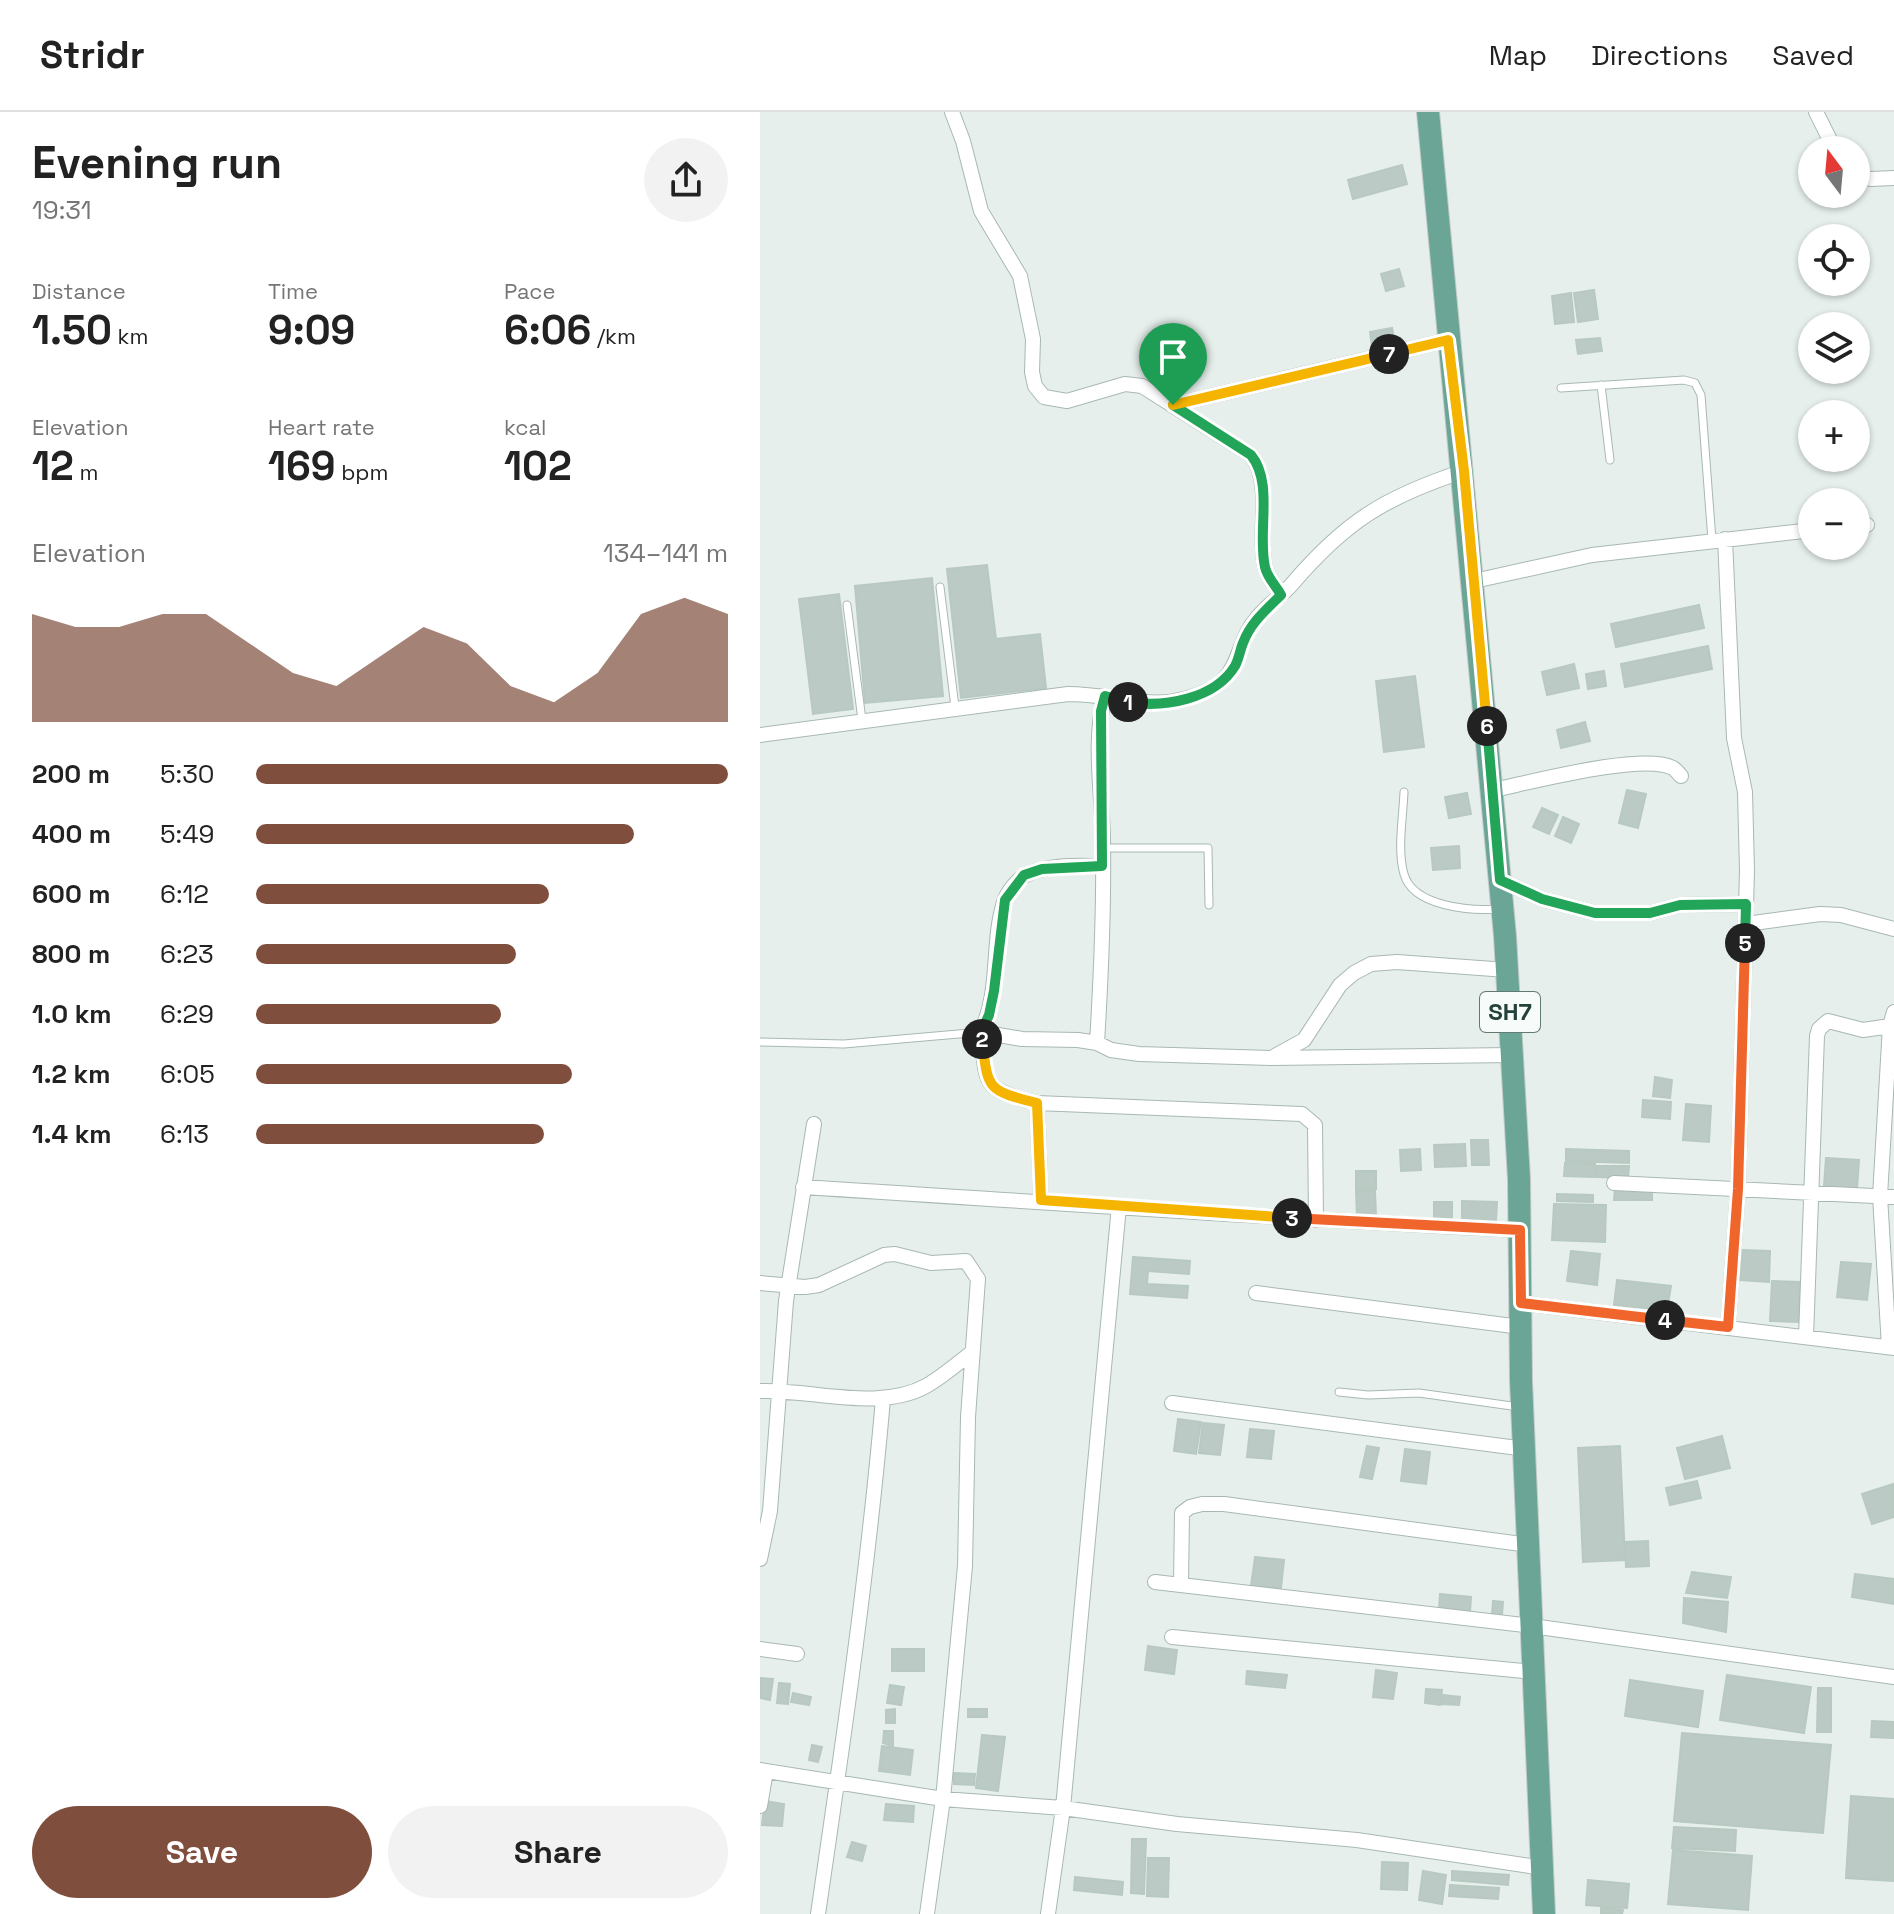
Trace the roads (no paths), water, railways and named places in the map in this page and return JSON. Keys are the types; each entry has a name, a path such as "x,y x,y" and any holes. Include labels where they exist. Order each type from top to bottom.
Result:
{"main road":[{"name":"SH7","path":"1428,112 1448,340 1464,471 1507,970 1520,1230 1523,1408 1544,1914"}],"street":[{"path":"952,112 963,141 981,211 1013,262 1024,290 1033,339 1032,372 1035,386 1044,397 1067,401 1125,384 1142,386 1251,455 1263,475 1261,531 1265,570 1281,595"},
{"path":"1816,112 1828,136"},
{"path":"1870,179 1894,178"},
{"path":"1173,405 1448,340"},
{"path":"760,735 1068,694 1105,696 1132,703 1160,703 1204,693 1221,684 1236,665 1255,619 1334,539 1376,507 1422,485 1464,471"},
{"path":"1474,581 1592,555 1798,532"},
{"path":"1719,540 1734,738 1745,792 1746,924 1738,1189 1728,1327"},
{"path":"1097,1043 1103,923 1100,747 1101,711 1105,696"},
{"path":"1493,790 1627,764 1664,766 1673,768 1681,776"},
{"path":"1102,866 1042,869 1024,875 1005,900 994,991 989,1015 981,1032 986,1078 990,1086 1037,1103 1302,1114 1315,1125 1316,1220"},
{"path":"1500,880 1542,899 1595,913 1650,913 1680,905 1746,904"},
{"path":"1746,924 1820,914 1841,915 1894,929"},
{"path":"1271,1058 1304,1040 1340,985 1371,964 1397,962 1507,970"},
{"path":"1521,1303 1728,1327 1806,1337 1892,1347 1887,1196 1892,1019 1863,1030 1828,1021 1819,1029 1806,1337"},
{"path":"981,1032 1022,1039 1097,1043 1111,1050 1139,1054 1271,1058 1512,1055"},
{"path":"1037,1103 1041,1200"},
{"path":"760,1559 770,1511 788,1287 814,1124"},
{"path":"1614,1183 1887,1196"},
{"path":"803,1187 1520,1230"},
{"path":"1048,1914 1063,1808 1119,1206"},
{"path":"760,1283 788,1287 819,1285 884,1255 895,1254 931,1263 966,1261 978,1279 971,1353 965,1566 943,1799 927,1914"},
{"path":"1256,1293 1521,1327"},
{"path":"760,1391 883,1399 926,1386 971,1353"},
{"path":"818,1914 872,1522 883,1399"},
{"path":"1172,1403 1526,1449"},
{"path":"760,1445 776,1444"},
{"path":"1181,1585 1182,1513 1202,1504 1269,1509 1529,1545"},
{"path":"1155,1582 1532,1626 1894,1677"},
{"path":"1172,1637 1534,1672"},
{"path":"760,1649 797,1654"},
{"path":"760,1806 763,1771 943,1799 1063,1808 1177,1824 1357,1840 1543,1868"}],"lane":[{"path":"1561,388 1684,380 1695,383 1701,395 1719,540"},
{"path":"1601,385 1610,460"},
{"path":"940,587 955,707"},
{"path":"847,605 862,720"},
{"path":"1404,792 1402,863 1404,878 1411,887 1423,896 1469,911 1503,909"},
{"path":"1103,848 1208,848 1209,905"},
{"path":"760,1042 844,1044 981,1032"},
{"path":"1339,1392 1368,1395 1419,1393 1523,1408"}]}
